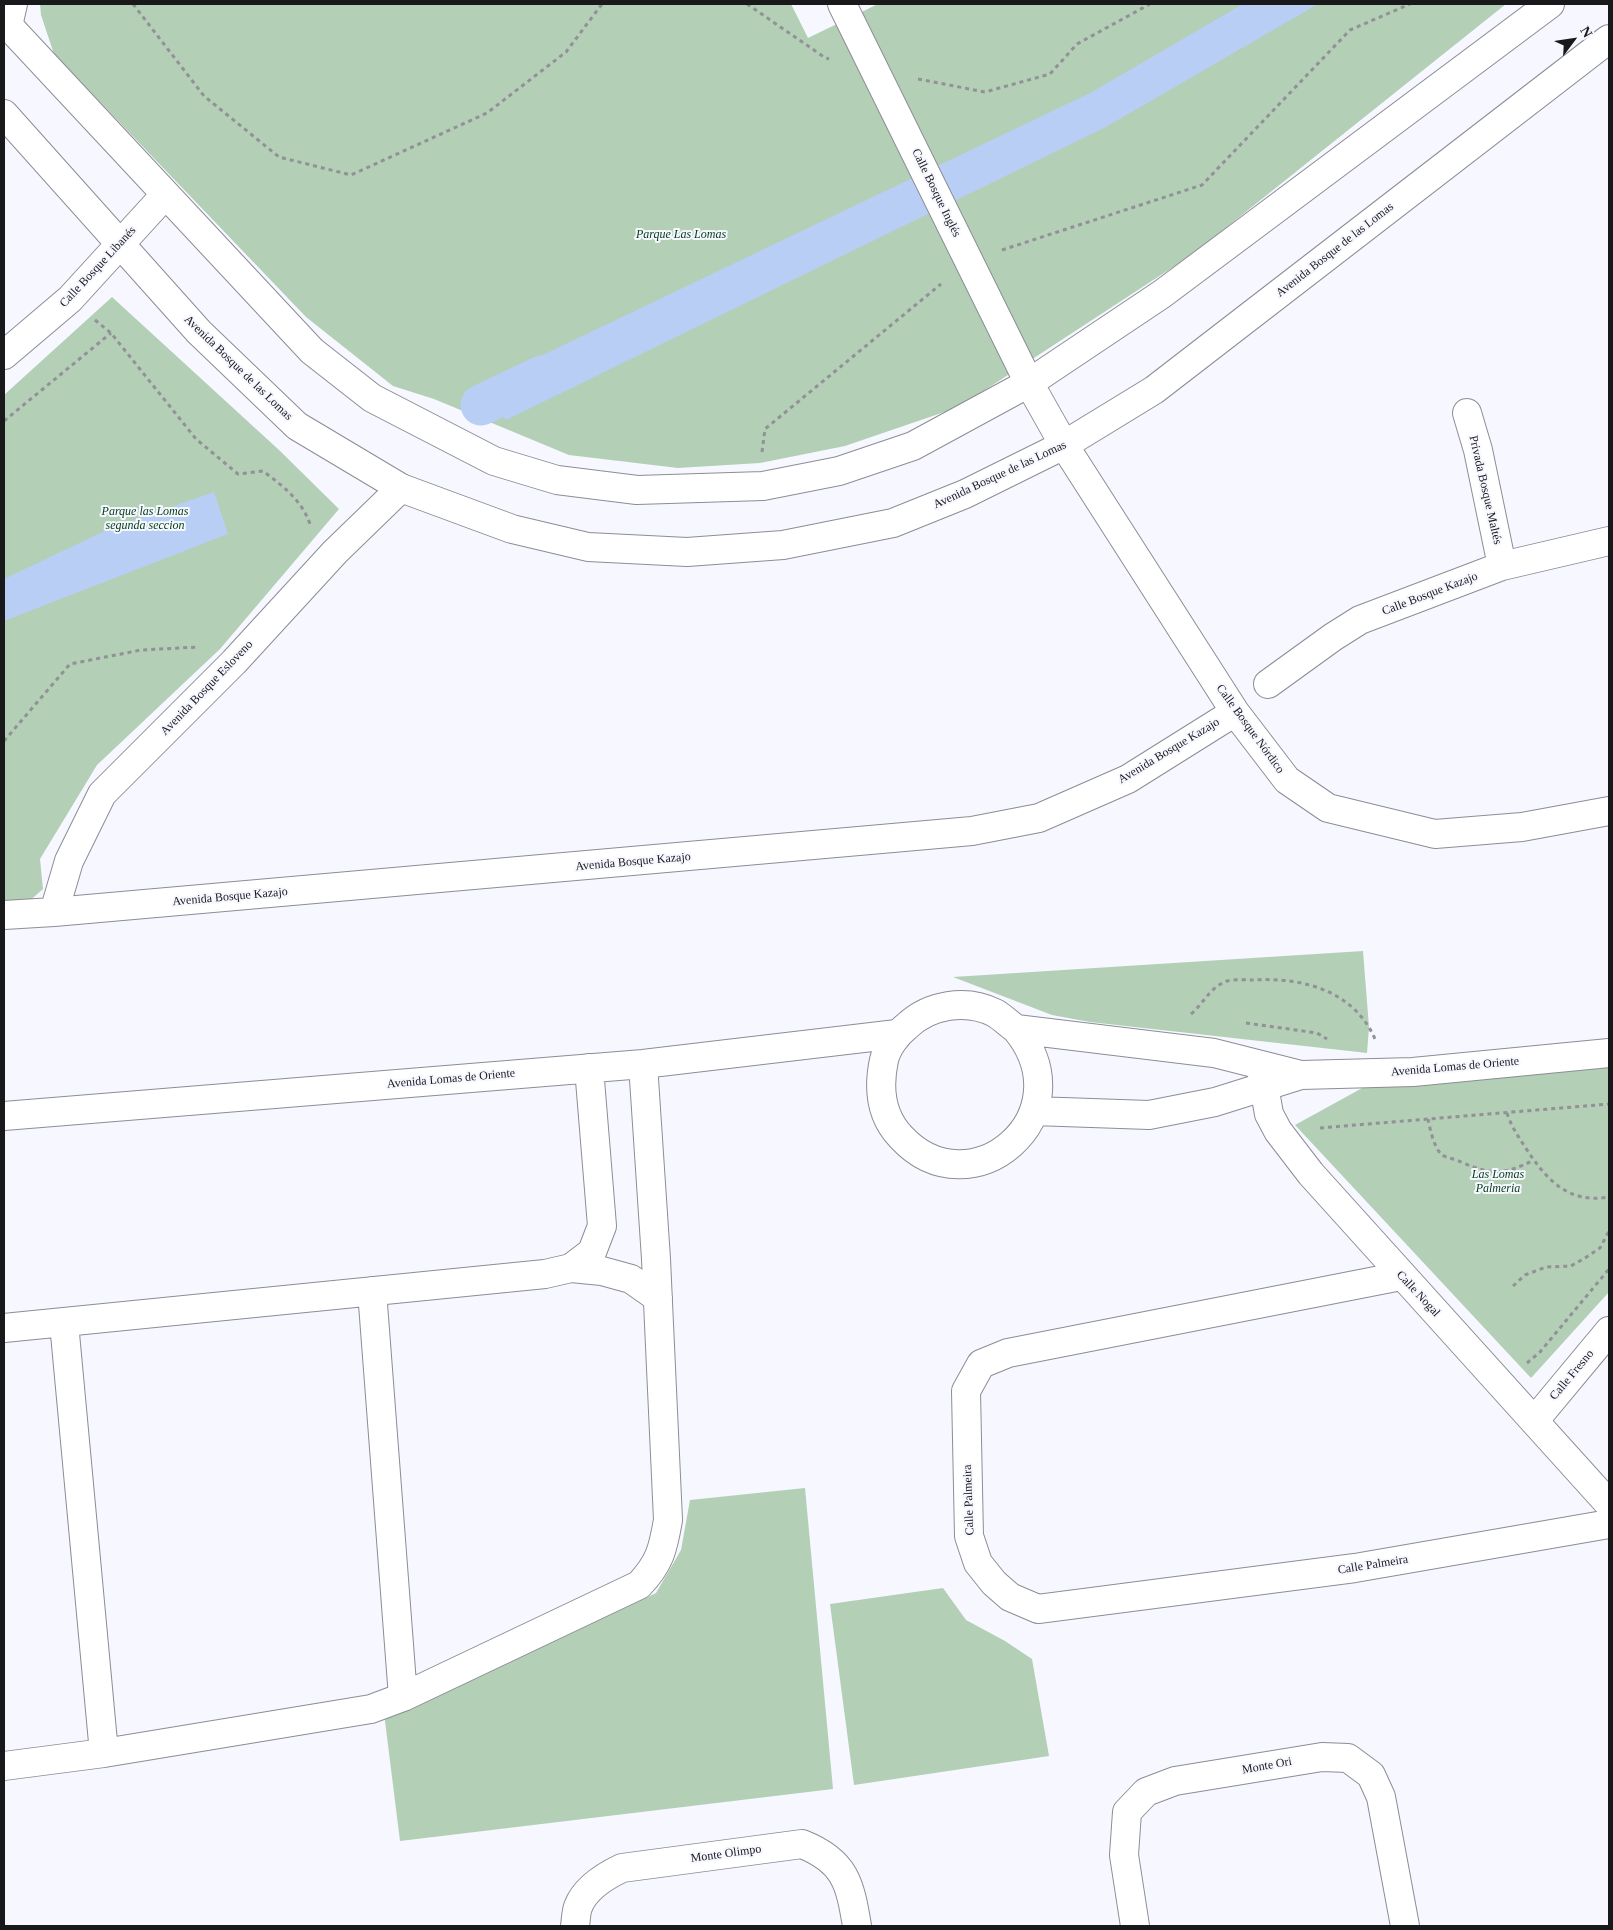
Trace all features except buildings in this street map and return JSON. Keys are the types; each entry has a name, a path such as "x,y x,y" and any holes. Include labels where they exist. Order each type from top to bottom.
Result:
{"street":[{"name":"Calle Bosque Inglés","path":"842,4 969,261 988,294 1030,383"},
{"path":"8,17 164,195 312,351 372,398 494,461 557,480 637,490 763,486 839,471 913,446 1030,383 1218,254 1442,83 1550,4"},
{"name":"Avenida Bosque de las Lomas","path":"4,114 199,332 297,426 401,488 512,529 588,547 697,552 783,545 893,523 965,494 1064,445 1154,390 1609,39"},
{"name":"Calle Bosque Libanés","path":"4,354 70,299 164,195"},
{"name":"Calle Bosque Nórdico","path":"1030,383 1064,445 1234,712 1287,780 1328,808 1378,822 1435,834 1522,827 1609,811"},
{"name":"Privada Bosque Maltés","path":"1467,413 1478,450 1502,566"},
{"name":"Avenida Bosque Esloveno","path":"54,912 69,861 102,794 234,662 335,552 401,488"},
{"name":"Calle Bosque Kazajo","path":"1268,684 1360,620 1502,566 1609,541"},
{"name":"Avenida Bosque Kazajo","path":"4,915 972,831 1039,818 1128,778 1234,712"},
{"path":"968,1005 994,1013 1016,1028 1027,1042 1035,1059 1038,1076 1038,1094 1034,1111 1023,1134 1005,1150 982,1161 957,1164 932,1160 910,1147 893,1128 883,1106 880,1081 885,1056 897,1034 917,1016 942,1006 968,1005"},
{"name":"Avenida Lomas de Oriente","path":"1016,1028 1214,1053 1262,1076 1413,1072 1609,1053"},
{"name":"Avenida Lomas de Oriente","path":"4,1116 643,1064 897,1034"},
{"path":"4,1766 104,1754 371,1710 403,1697 639,1585 653,1570 663,1551 668,1520 658,1298 643,1064"},
{"path":"571,1268 592,1252 602,1226 589,1068"},
{"path":"1034,1111 1149,1115 1215,1102 1262,1076"},
{"name":"Calle Nogal","path":"1262,1076 1269,1114 1278,1131 1311,1174 1401,1276 1535,1420 1609,1504"},
{"path":"4,1328 546,1274 571,1268 602,1271 631,1279 658,1298"},
{"name":"Calle Palmeira","path":"1401,1276 1008,1353 981,1364 966,1391 969,1536 978,1563 1010,1597 1038,1609 1355,1568 1609,1524"},
{"path":"372,1291 403,1697"},
{"path":"64,1323 104,1754"},
{"name":"Calle Fresno","path":"1535,1420 1609,1331"},
{"name":"Monte Ori","path":"1136,1926 1124,1855 1127,1812 1146,1792 1175,1782 1322,1757 1348,1758 1371,1775 1382,1797 1405,1926"},
{"name":"Monte Olimpo","path":"575,1926 578,1906 594,1885 622,1868 802,1844 818,1850 832,1860 844,1874 852,1893 857,1926"}],"path":[{"path":"133,4 204,96 279,157 351,175 487,113 566,52 602,4"},
{"path":"1050,74 1077,44 1150,4"},
{"path":"763,486 760,463 765,430 969,261 1202,185 1350,30 1410,4"},
{"path":"70,299 111,334 196,439 238,474 263,471 291,492 308,517 313,532"},
{"path":"4,421 111,334"},
{"path":"4,741 70,664 141,650 200,647"},
{"path":"1188,1016 1193,1013 1209,992 1228,981 1280,978 1331,992 1358,1012 1369,1027 1376,1042"},
{"path":"1243,1022 1317,1033 1328,1040"},
{"path":"1534,1160 1514,1170 1496,1173 1479,1170 1442,1155 1433,1136 1428,1119 1609,1104"},
{"path":"1507,1113 1512,1127 1540,1170 1566,1192 1594,1199 1609,1196"},
{"path":"1513,1286 1525,1275 1546,1267 1571,1266 1586,1258 1600,1248 1609,1231"},
{"path":"1540,1352 1609,1269"}],"green space":[{"name":"Parque Las Lomas","path":"40,4 791,4 808,38 878,4 1506,4 1193,254 959,407 845,446 760,463 678,468 569,455 434,399 393,386 306,317 54,54 41,15"},
{"name":"Parque las Lomas segunda seccion","path":"112,297 279,450 339,509 220,649 97,765 40,859 43,889 26,904 4,906 4,395"},
{"path":"1363,951 1369,1027 1367,1053 1090,1022 1052,1015 953,977"},
{"name":"Las Lomas Palmeria","path":"1609,1061 1609,1292 1531,1378 1295,1125 1375,1081"},
{"path":"805,1488 833,1789 400,1841 383,1705 559,1639 656,1593 681,1550 690,1500"},
{"path":"943,1588 966,1620 1005,1641 1032,1659 1049,1756 854,1785 830,1604"}],"water":[{"path":"1243,4 1318,4 1106,127 506,420 480,385 1090,93"},
{"path":"214,492 228,534 4,621 4,579 111,528"}],"waterway":[{"path":"481,405 542,376"}]}
